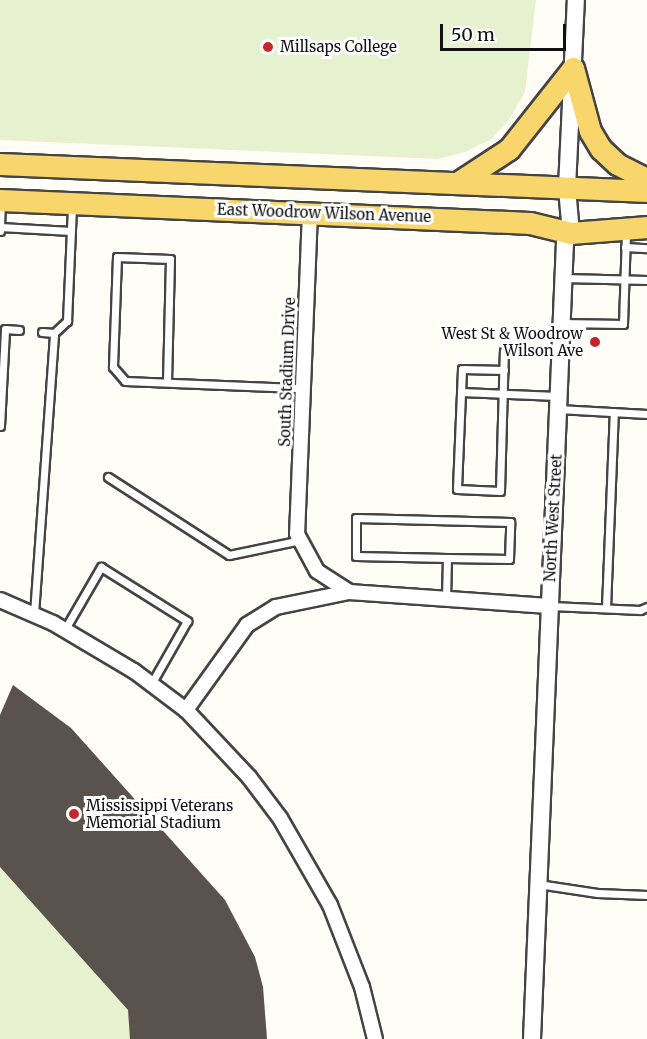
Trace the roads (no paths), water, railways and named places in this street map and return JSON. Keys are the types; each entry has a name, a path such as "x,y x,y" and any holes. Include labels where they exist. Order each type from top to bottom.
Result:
{"main road":[{"path":"573,68 590,131 601,149 626,170 647,179"},
{"path":"457,183 509,149 573,68"},
{"path":"0,164 647,191"},
{"name":"East Woodrow Wilson Avenue","path":"0,200 530,223 571,233 625,237 647,227"}],"street":[{"name":"North West Street","path":"532,1039 563,278 565,242 571,233 567,188 576,0"},
{"name":"South Stadium Drive","path":"299,537 310,212"},
{"path":"299,537 317,571 349,592"},
{"path":"186,710 247,625 276,607 349,592 549,606"},
{"path":"0,600 65,629 151,684 186,710 249,777 299,849 345,942 375,1039"}],"lane":[{"path":"0,200 0,229 71,231"},
{"path":"34,614 54,333 67,321 72,203"},
{"path":"561,323 623,324 625,237 647,248"},
{"path":"167,382 170,259 117,257 113,367 125,381 303,388"},
{"path":"563,278 647,280"},
{"path":"0,426 3,327 19,330"},
{"path":"42,332 54,333"},
{"path":"504,351 504,370 502,394 500,490 457,489 462,369 504,370"},
{"path":"461,392 502,394 614,412 647,414"},
{"path":"606,608 614,412"},
{"path":"108,477 229,555 299,537"},
{"path":"356,518 510,522 509,559 447,558 356,556 356,518"},
{"path":"446,599 447,558"},
{"path":"65,629 101,567 187,621 151,684"},
{"path":"549,606 606,608 647,606"},
{"path":"538,884 597,893 647,895"}],"place":[{"name":"Millsaps College","path":"268,47"},
{"name":"West St & Woodrow Wilson Ave","path":"595,342"},
{"name":"Mississippi Veterans Memorial Stadium","path":"74,814"}]}
